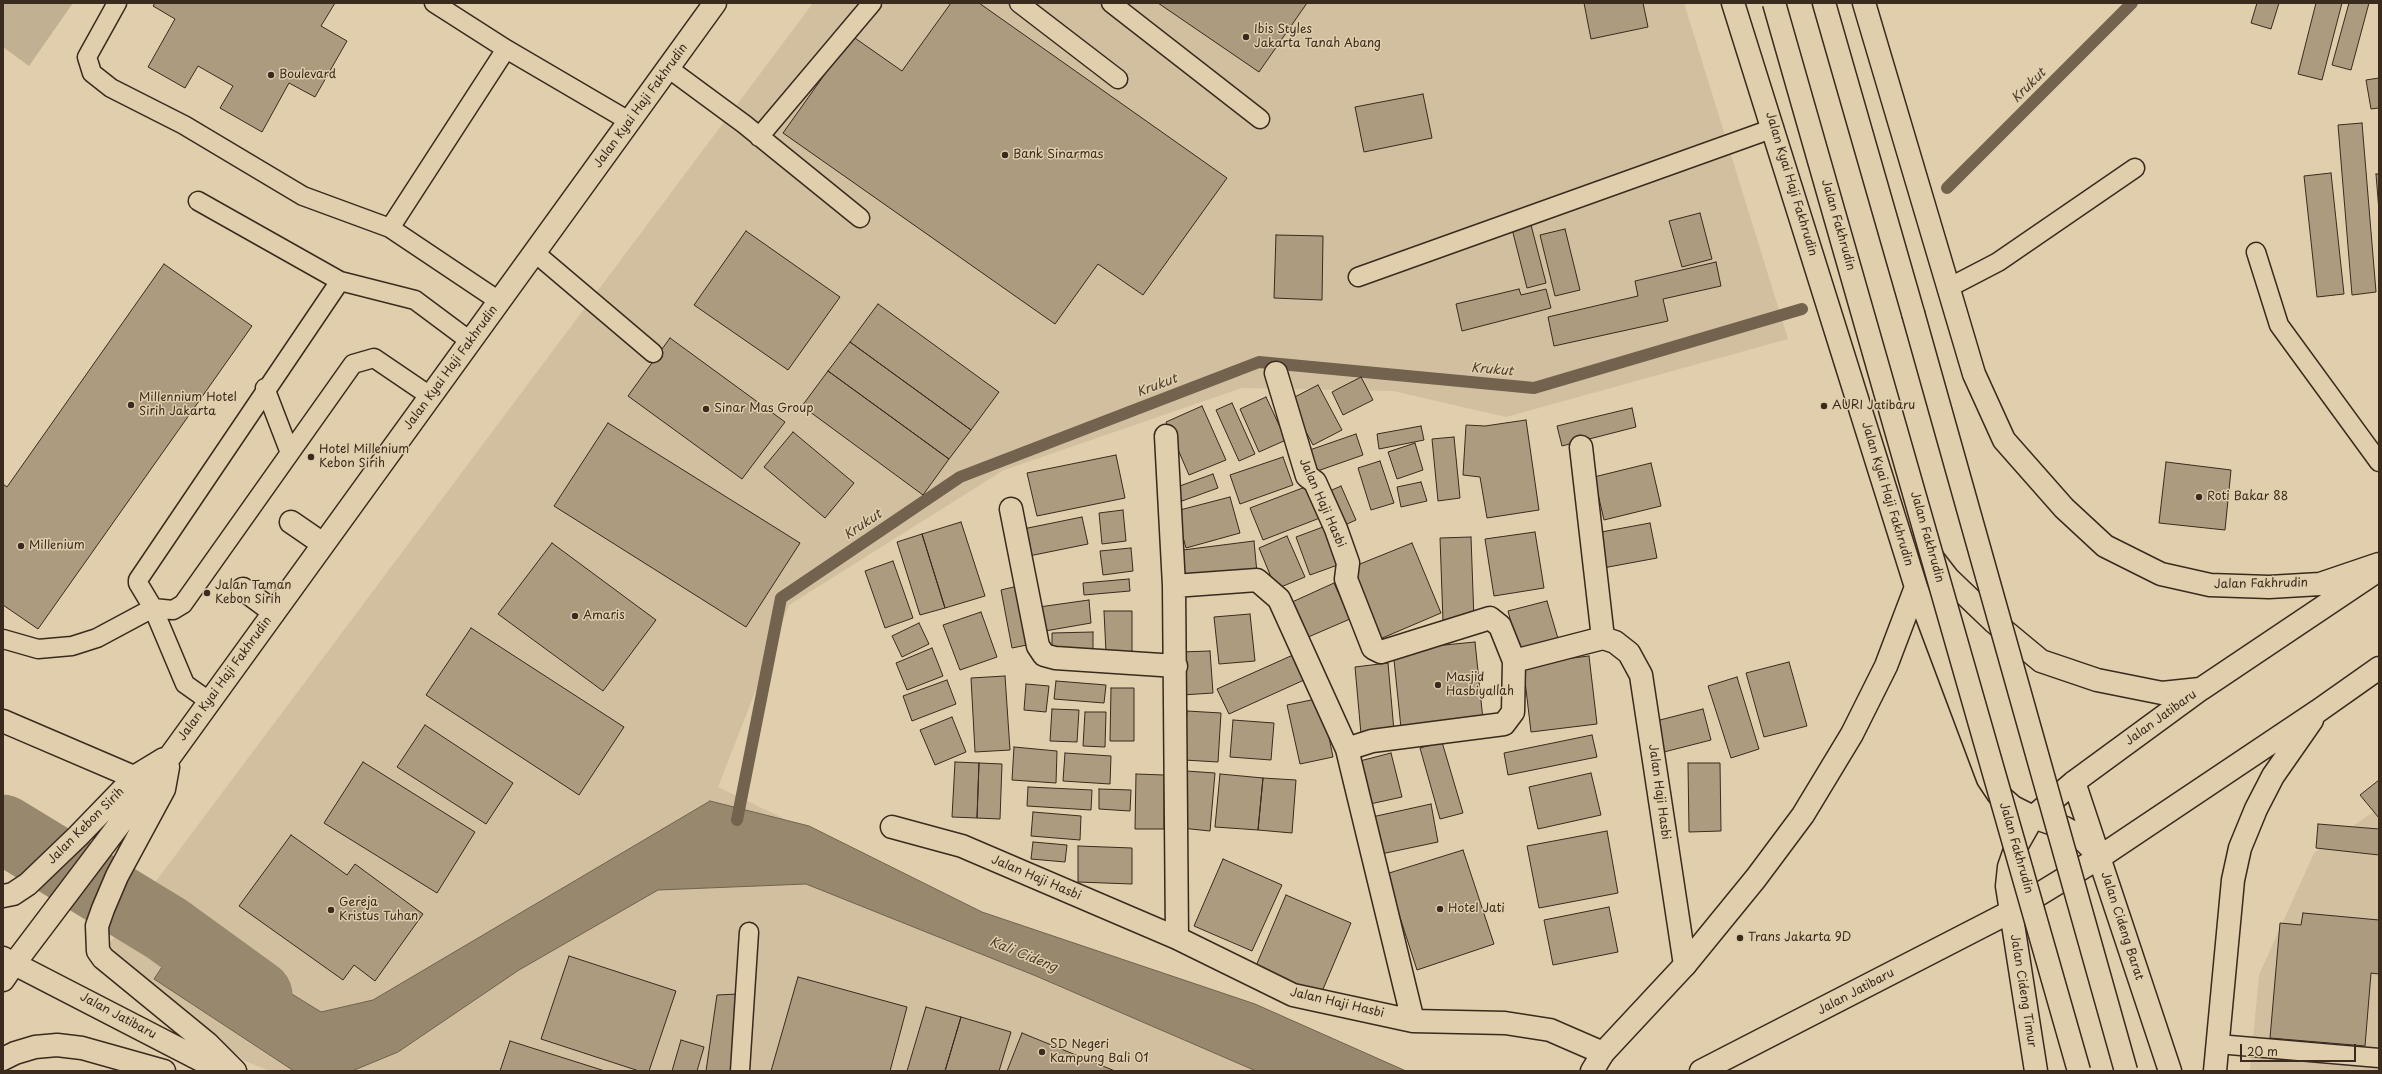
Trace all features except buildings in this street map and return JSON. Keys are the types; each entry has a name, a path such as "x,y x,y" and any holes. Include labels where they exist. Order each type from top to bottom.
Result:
{"main road":[{"name":"Jalan Kyai Haji Fakhrudin","path":"170,755 715,3"},
{"name":"Jalan Kyai Haji Fakhrudin","path":"1733,3 1774,128 1916,587 1988,779 1998,794 2014,807 2033,817 2065,828 2074,833 2100,856"},
{"name":"Jalan Fakhrudin","path":"1774,3 2079,1071"},
{"path":"1824,3 1958,472 2126,1071"},
{"name":"Jalan Fakhrudin","path":"1864,3 1974,374 2004,440 2064,508 2105,546 2160,574 2210,585 2269,587 2320,584 2379,564"},
{"name":"Jalan Haji Hasbi","path":"1276,373 1307,476 1315,482 1336,529 1348,563 1346,579 1376,651 1381,652 1490,618 1500,626 1514,661 1513,712 1504,724 1372,742 1347,749"},
{"path":"1166,436 1174,586 1176,666 1177,938"},
{"path":"1514,661 1603,638 1581,447"},
{"path":"1892,509 1948,578 1994,622 2041,661 2097,680 2162,693 2201,689"},
{"path":"1011,510 1038,646 1044,655 1055,658 1176,666"},
{"path":"292,522 323,544"},
{"name":"Jalan Jatibaru","path":"2010,912 2007,886 2009,867 2016,847 2033,817 2074,782 2201,689 2379,570"},
{"path":"1174,586 1257,580 1279,599 1347,749 1413,1021"},
{"path":"1598,1062 1685,965 1756,878 1803,814 1852,734 1880,679 1916,587"},
{"path":"243,589 274,612"},
{"name":"Jalan Haji Hasbi","path":"1603,638 1614,642 1629,653 1641,675 1685,965"},
{"name":"Jalan Jatibaru","path":"1701,1071 2010,912 2100,856 2318,711 2379,668"},
{"path":"2215,1071 2233,880 2240,848 2256,809 2273,776 2318,711"},
{"path":"3,721 143,780 101,849 59,905 7,967"},
{"path":"170,755 164,789 116,876 97,926 97,942 103,958 197,1035 235,1071"},
{"name":"Jalan Kebon Sirih","path":"3,896 13,894 28,884 78,836 143,780 144,769 170,755"},
{"name":"Jalan Cideng Barat","path":"2074,782 2100,856 2170,1071"},
{"name":"Jalan Haji Hasbi","path":"892,827 962,846 1177,938 1293,995 1413,1021 1505,1023 1550,1030 1598,1062"},
{"name":"Jalan Cideng Timur","path":"2010,912 2036,1071"},
{"name":"Jalan Jatibaru","path":"7,967 222,1071"},
{"path":"3,1059 15,1052 35,1047 57,1045 82,1048 164,1071"}],"lane":[{"path":"117,3 87,57 92,73 111,88 184,125 303,196 390,228 499,301"},
{"path":"434,3 506,49 629,121"},
{"path":"759,137 872,3"},
{"path":"1019,3 1118,79"},
{"path":"1111,3 1260,119"},
{"path":"390,228 506,49"},
{"path":"668,68 759,137 860,218"},
{"path":"1358,277 1774,128"},
{"path":"1948,288 1998,262 2135,168"},
{"path":"198,201 340,281 415,300 470,341"},
{"path":"534,252 654,353"},
{"path":"2256,252 2279,326 2379,462"},
{"path":"209,701 185,684 153,608 138,583 138,580 265,388 340,281"},
{"path":"3,640 38,648 72,646 97,638 153,608 173,610 183,604 353,364 374,358 430,396"},
{"path":"265,388 290,453"},
{"path":"740,1071 749,932"},
{"path":"2218,1044 2379,1058"}],"shaded area":[{"path":"3,3 73,3 29,66 3,47"},
{"path":"813,3 1684,3 1788,339 1506,417 1393,391 1242,388 1004,470 789,605 718,787 1310,1071 270,1071 245,1061 103,952"},
{"path":"2379,808 2379,1071 2250,1071 2259,975 2314,853"}],"water":[{"name":"Kali Cideng","path":"710,801 809,826 982,912 1255,1004 1406,1071 1256,1071 1036,976 806,884 658,890 519,970 398,1052 352,1071 294,1071 154,979 187,929 321,1012 373,1000"}],"waterway":[{"name":"Krukut","path":"1947,188 2132,3"},
{"name":"Krukut","path":"737,820 781,598 960,477 1259,362 1534,388 1802,309"},
{"path":"3,829 167,929 258,995"}],"place":[{"name":"Ibis Styles Jakarta Tanah Abang","path":"1246,37"},
{"name":"Boulevard","path":"271,75"},
{"name":"Bank Sinarmas","path":"1005,155"},
{"name":"Millennium Hotel Sirih Jakarta","path":"131,405"},
{"name":"AURI Jatibaru","path":"1824,406"},
{"name":"Sinar Mas Group","path":"706,409"},
{"name":"Hotel Millenium Kebon Sirih","path":"311,457"},
{"name":"Roti Bakar 88","path":"2199,497"},
{"name":"Millenium","path":"21,546"},
{"name":"Jalan Taman Kebon Sirih","path":"207,593"},
{"name":"Amaris","path":"575,616"},
{"name":"Masjid Hasbiyallah","path":"1438,685"},
{"name":"Hotel Jati","path":"1440,909"},
{"name":"Gereja Kristus Tuhan","path":"331,910"},
{"name":"Trans Jakarta 9D","path":"1740,938"},
{"name":"SD Negeri Kampung Bali 01","path":"1042,1052"}]}
